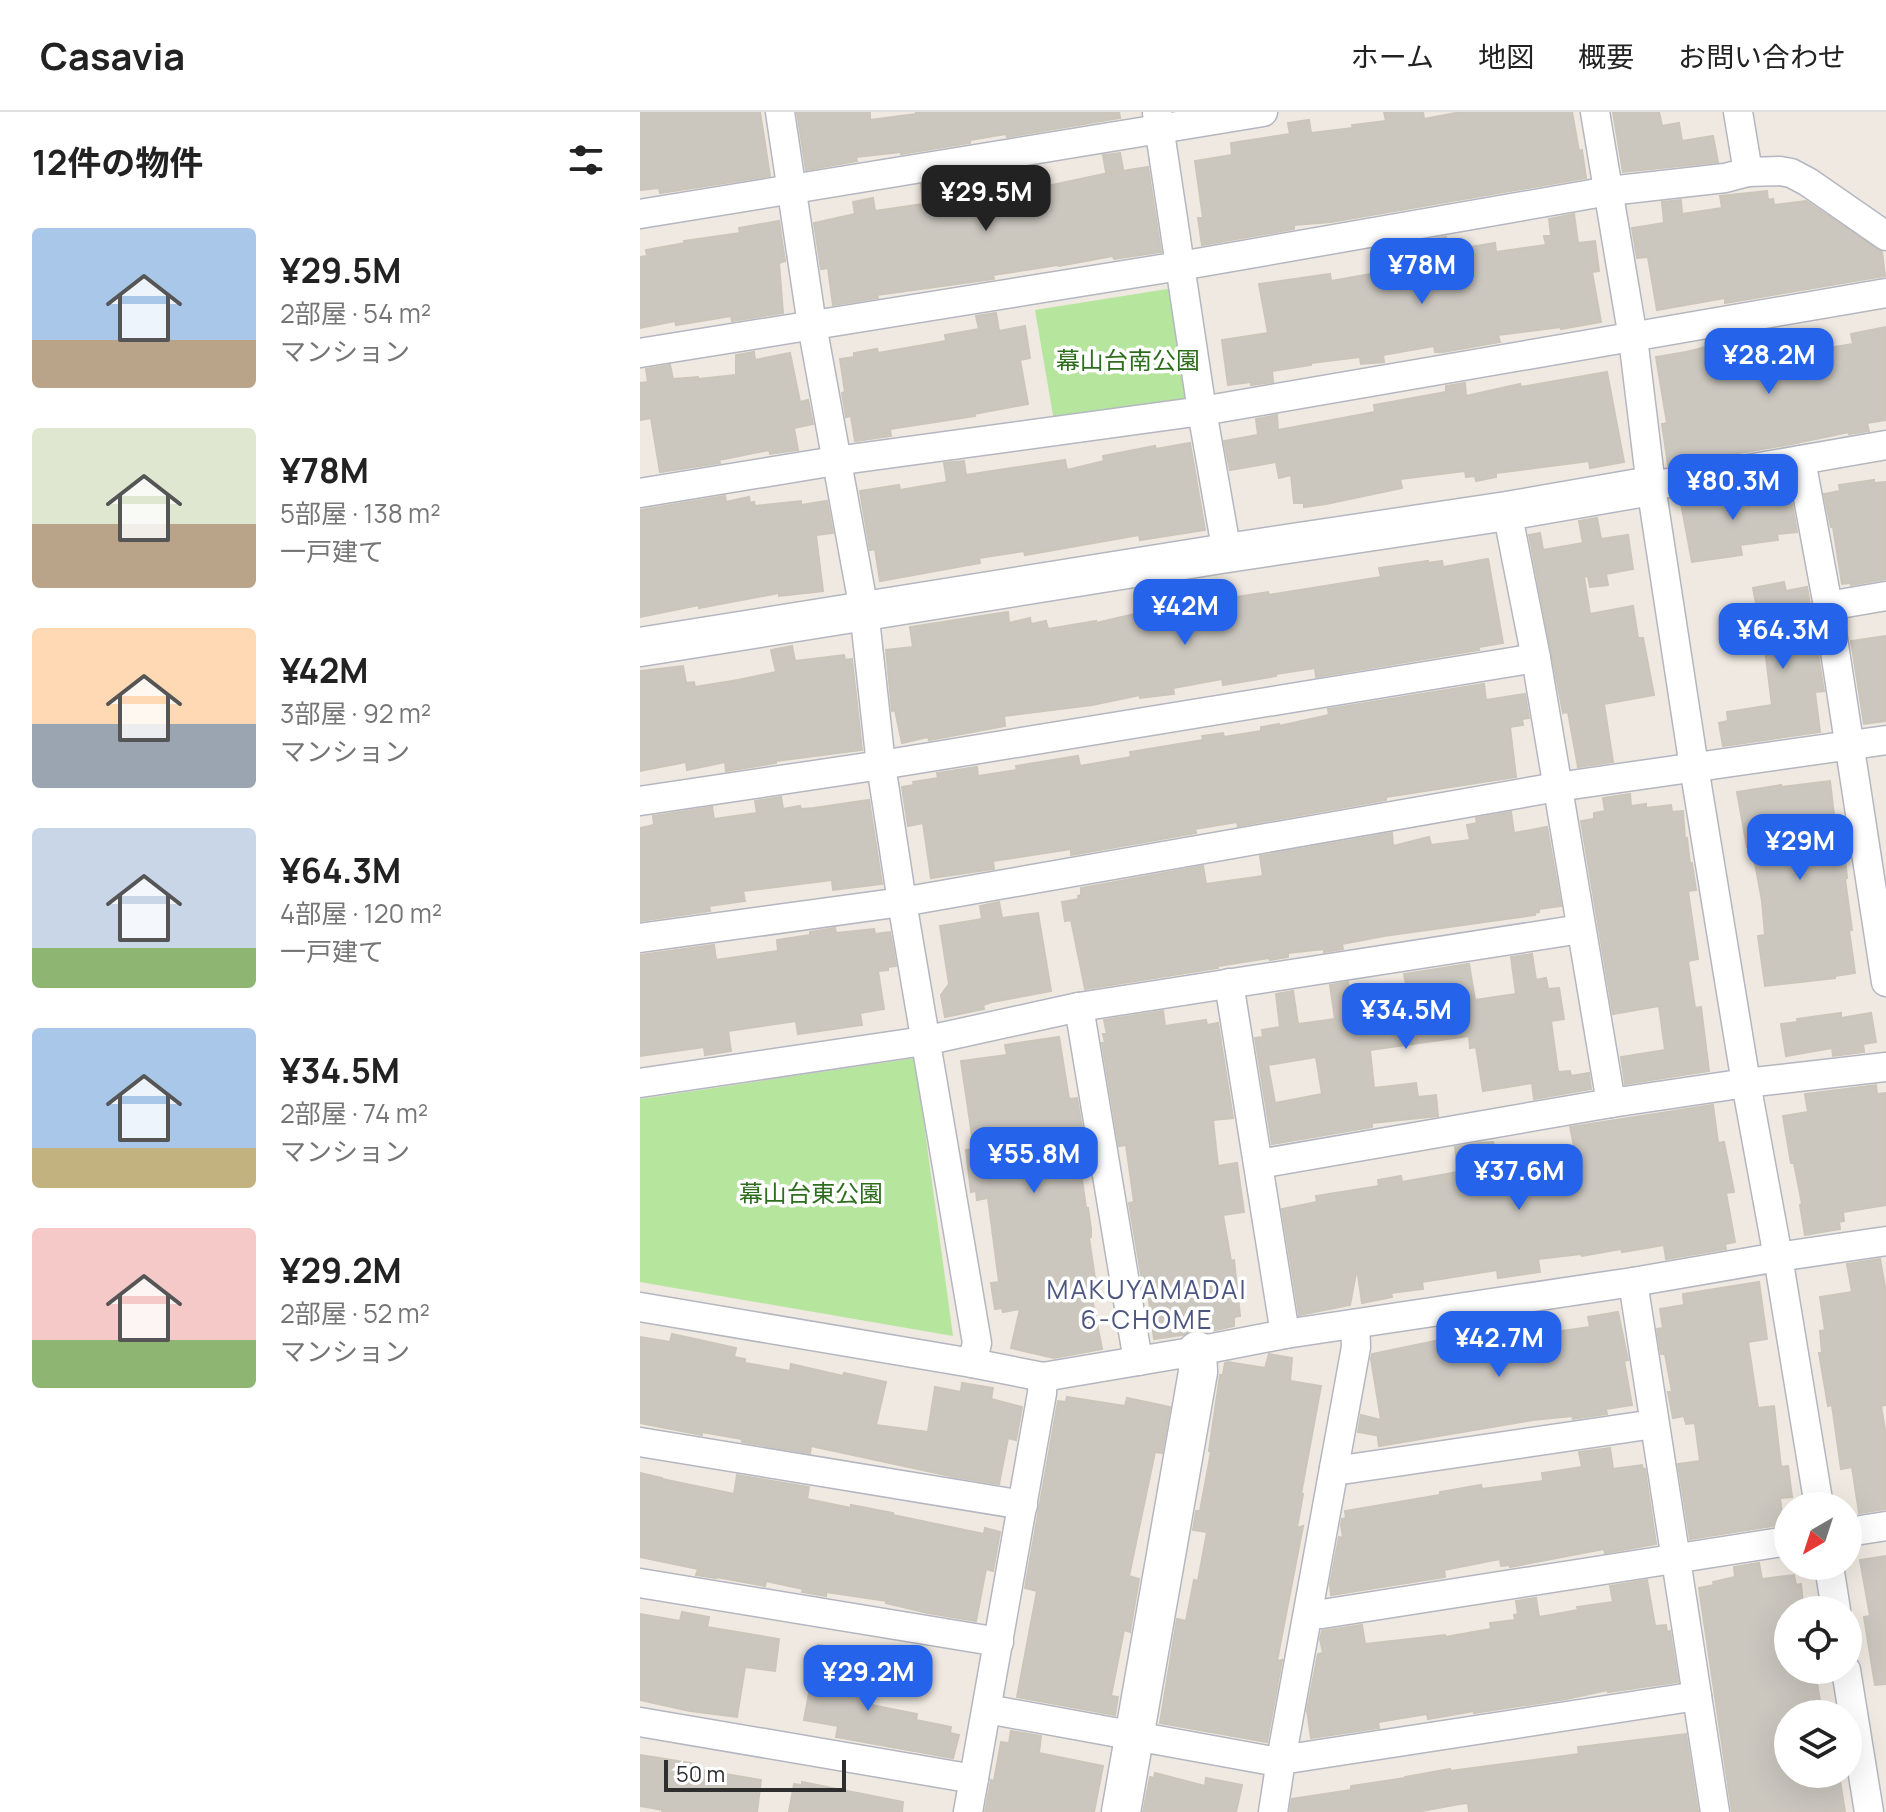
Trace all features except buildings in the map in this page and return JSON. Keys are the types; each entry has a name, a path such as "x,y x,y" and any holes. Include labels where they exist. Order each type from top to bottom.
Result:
{"street":[{"path":"780,112 812,325 864,610 881,765 924,1041 977,1343 972,1363"},
{"path":"640,214 793,189 1158,120 1263,112"},
{"path":"1595,112 1633,338 1651,486 1694,767 1817,1492"},
{"path":"1738,112 1748,172"},
{"path":"1158,120 1227,553"},
{"path":"640,353 1180,266 1609,191 1725,178 1748,172 1791,173 1886,236"},
{"path":"640,493 835,461 1202,411 1886,293"},
{"path":"640,647 1507,511 1886,445"},
{"path":"1801,460 1828,606 1849,746 1879,881 1886,982"},
{"path":"1507,511 1536,658 1611,1103"},
{"path":"1828,606 1886,596"},
{"path":"640,801 881,765 1536,658"},
{"path":"640,938 902,902 1557,787 1886,740"},
{"path":"640,1083 924,1041 1079,1007 1581,929"},
{"path":"1229,983 1285,1334"},
{"path":"1079,1007 1138,1361"},
{"path":"1259,1164 1611,1103 1886,1067"},
{"path":"640,1307 1043,1377 1285,1334 1886,1241"},
{"path":"1633,1282 1715,1812"},
{"path":"1273,1812 1356,1347 1355,1324"},
{"path":"1121,1812 1198,1372 1197,1351"},
{"path":"968,1812 1043,1377"},
{"path":"1334,1468 1348,1469 1654,1424"},
{"path":"640,1442 1023,1505"},
{"path":"1862,1530 1886,1526"},
{"path":"1309,1614 1774,1543"},
{"path":"640,1583 999,1642"},
{"path":"1848,1684 1869,1812"},
{"path":"987,1709 1281,1760 1697,1696"},
{"path":"640,1722 974,1779"}],"green space":[{"name":"幕山台南公園","path":"1180,287 1202,411 1056,433 1035,310"},
{"name":"幕山台東公園","path":"915,1058 953,1336 640,1282 640,1099"}],"district":[{"name":"MAKUYAMADAI 6-CHOME","path":"1147,1304"}]}
